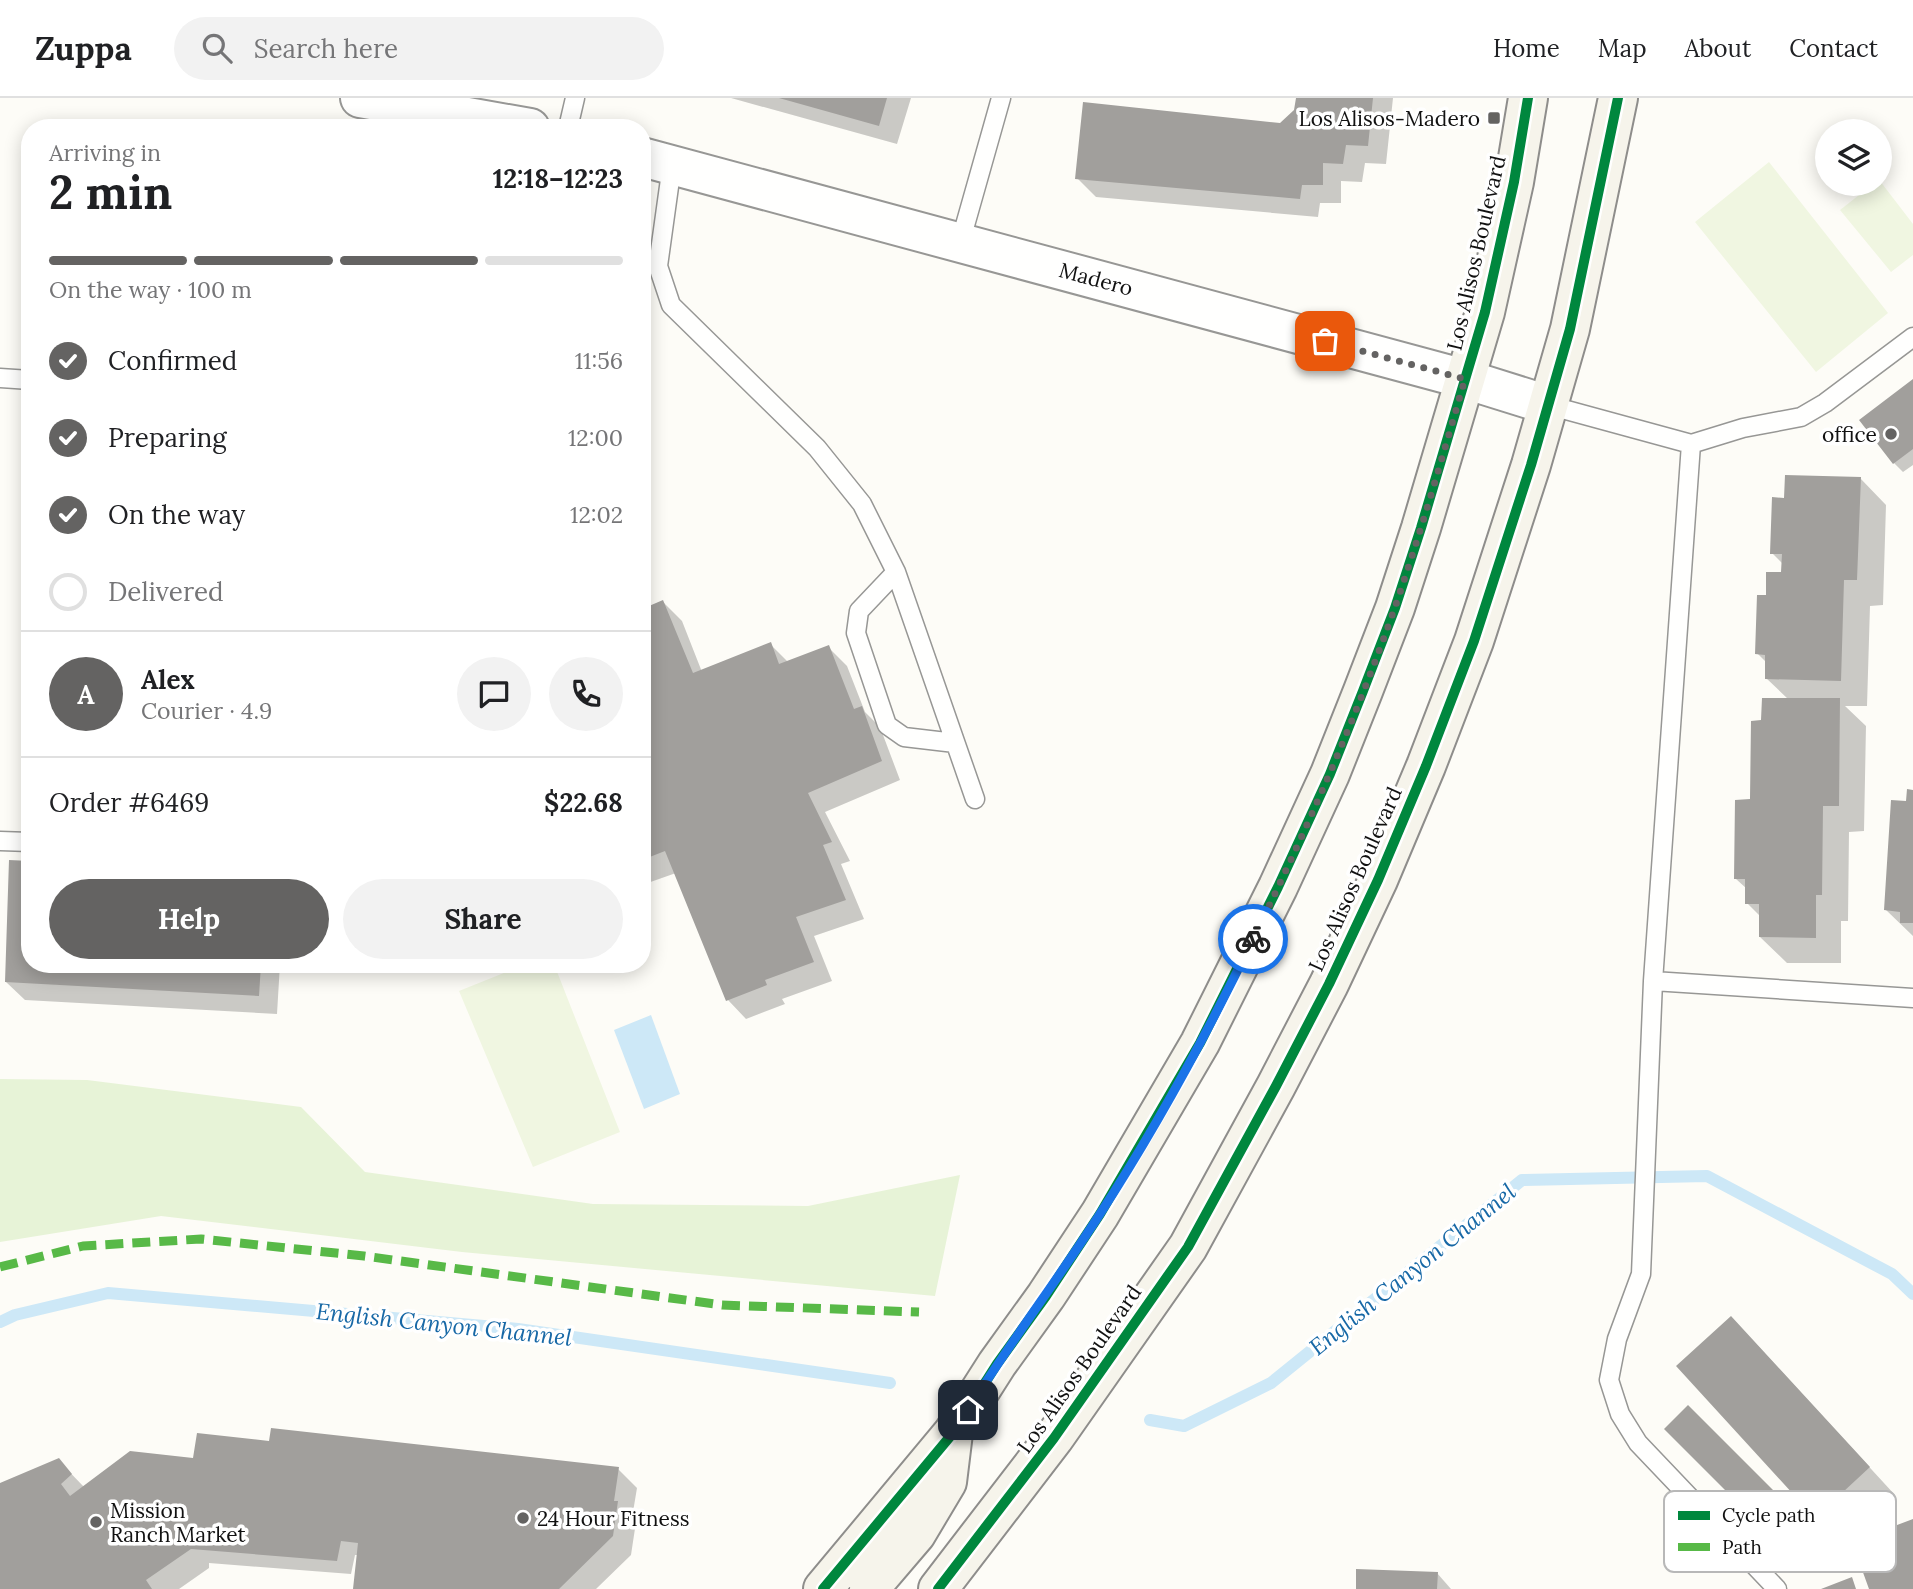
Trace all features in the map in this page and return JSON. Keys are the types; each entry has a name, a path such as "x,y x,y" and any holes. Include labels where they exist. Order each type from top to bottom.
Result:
{"main road":[{"name":"Los Alisos Boulevard","path":"823,1589 953,1433 1100,1214 1200,1043 1279,887 1330,775 1395,608 1485,312 1511,195 1528,98"},
{"name":"Los Alisos Boulevard","path":"938,1589 1090,1389 1188,1247 1276,1086 1378,880 1474,642 1508,540 1570,329 1618,98"},
{"path":"869,1589 916,1534 947,1482 953,1433"}],"street":[{"path":"360,98 479,119"},
{"name":"Madero","path":"657,161 1465,379 1548,404"}],"lane":[{"path":"570,119 575,98"},
{"path":"960,243 1001,98"},
{"path":"657,161 658,266 671,305 817,448 862,504 896,572 975,799"},
{"path":"1548,404 1691,444 1743,428 1801,418 1913,337"},
{"path":"0,378 21,379"},
{"path":"1684,1491 1638,1443 1620,1414 1609,1380 1617,1339 1641,1275 1653,981 1691,444"},
{"path":"896,572 859,611 856,633 887,725 904,737 955,743"},
{"path":"0,841 21,842"},
{"path":"1653,981 1913,998"},
{"path":"1761,1572 1777,1589"}],"green space":[{"path":"1769,162 1888,313 1816,372 1695,222"},
{"path":"1858,196 1892,196 1913,224 1913,255 1891,272 1840,210"},
{"path":"504,973 558,973 620,1132 533,1167 459,991"},
{"path":"0,1079 87,1080 301,1107 365,1172 593,1204 808,1206 960,1175 935,1296 462,1252 161,1216 0,1242"}],"water":[{"path":"651,1015 680,1094 644,1109 614,1030"}],"building":[{"path":"779,98 887,98 879,126"},
{"path":"1296,98 1373,98 1368,146 1346,145 1343,164 1323,163 1323,185 1302,185 1300,199 1075,179 1083,102 1280,123 1294,110"},
{"name":"office","path":"1913,379 1913,449 1893,464 1859,420"},
{"path":"1785,475 1861,477 1857,580 1844,580 1841,681 1765,679 1765,655 1755,654 1757,595 1766,595 1766,572 1781,572 1782,554 1770,554 1772,497 1784,498"},
{"path":"663,600 693,673 771,642 779,664 829,645 854,709 862,706 882,761 808,793 832,842 823,845 846,900 796,917 814,962 765,980 767,985 726,1001 665,851 651,856 651,605"},
{"path":"1762,698 1840,698 1839,806 1823,806 1822,895 1816,895 1816,938 1759,937 1759,904 1745,904 1745,879 1734,879 1735,800 1750,799 1751,721 1761,720"},
{"path":"1907,789 1913,790 1913,923 1900,923 1900,912 1884,910 1891,800 1906,801"},
{"path":"9,860 21,861 21,973 260,973 259,996 5,982"},
{"path":"1731,1316 1870,1467 1844,1491 1790,1491 1676,1366"},
{"path":"1688,1405 1774,1491 1726,1491 1664,1429"},
{"path":"271,1428 619,1467 613,1536 559,1589 353,1589 358,1543 341,1541 337,1561 191,1549 146,1580 152,1589 0,1589 0,1483 59,1458 72,1474 61,1484 70,1496 130,1451 193,1458 197,1433 269,1441"},
{"path":"1913,1519 1913,1589 1869,1589 1863,1572 1896,1572 1896,1525"},
{"path":"1356,1569 1438,1572 1437,1589 1356,1589"},
{"path":"1852,1577 1856,1589 1821,1589"}],"waterway":[{"name":"English Canyon Channel","path":"1150,1420 1184,1426 1271,1383 1522,1180 1707,1176 1892,1274 1913,1294"},
{"name":"English Canyon Channel","path":"0,1322 15,1315 108,1293 518,1329 890,1383"}],"marked path":[{"path":"0,1267 83,1246 201,1239 364,1256 722,1305 919,1312"}],"cycle path":[{"path":"823,1589 953,1433 1100,1214 1200,1043 1278,887 1330,774 1395,608 1421,528 1485,312 1514,182 1528,98"},
{"path":"938,1589 1054,1438 1188,1247 1329,984 1378,880 1474,641 1531,465 1570,329 1618,98"}],"way so far":[{"path":"1253,939 1330,775 1395,608 1445,452 1465,379 1325,341"}],"place":[{"name":"Los Alisos-Madero","path":"1494,118"},
{"name":"office","path":"1891,434"},
{"name":"24 Hour Fitness","path":"523,1518"},
{"name":"Mission Ranch Market","path":"96,1522"}],"route":[{"path":"968,1410 1100,1214 1143,1143 1200,1043 1253,939"}]}
